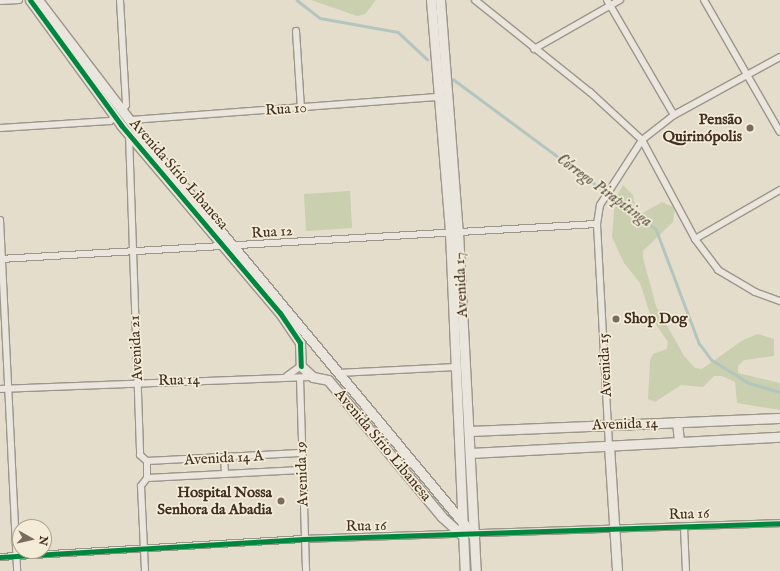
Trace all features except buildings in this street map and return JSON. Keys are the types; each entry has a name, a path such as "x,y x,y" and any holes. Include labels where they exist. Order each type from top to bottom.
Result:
{"main road":[{"name":"Avenida Sírio Libanesa","path":"30,0 129,135 231,246 316,345 463,526 474,536"},
{"name":"Avenida Sírio Libanesa","path":"38,0 231,246 296,334 301,351 301,366"},
{"name":"Avenida 17","path":"431,0 443,96 454,233 469,431 476,571"},
{"name":"Avenida 17","path":"440,0 443,96"},
{"path":"115,117 117,111 123,110"},
{"path":"129,135 135,134 137,128"},
{"name":"Avenida 17","path":"454,233 456,366 465,571"},
{"path":"301,351 308,343 316,345"},
{"path":"301,366 313,377"},
{"path":"328,380 338,373"},
{"name":"Avenida Sírio Libanesa","path":"313,377 328,380 442,517 463,536"},
{"name":"Avenida 14","path":"469,431 780,418"},
{"path":"678,422 678,442"},
{"name":"Avenida 14","path":"470,453 780,437"},
{"name":"Avenida 15","path":"609,446 616,530 617,571"}],"street":[{"path":"0,1 19,0"},
{"path":"120,0 126,105 123,110"},
{"path":"475,0 534,49 590,92 642,140 695,239 718,270 755,292 780,301"},
{"path":"534,49 609,3 620,0"},
{"path":"704,0 780,132"},
{"path":"609,3 674,115"},
{"path":"296,30 301,108"},
{"name":"Avenida 15","path":"609,446 597,224 602,200 642,140 674,115 780,57"},
{"name":"Rua 10","path":"131,120 443,96"},
{"path":"0,128 110,121 115,117"},
{"name":"Avenida 21","path":"129,135 131,252 138,382 140,454 147,461 147,478 141,486 145,571"},
{"path":"695,239 780,190"},
{"path":"0,220 14,519"},
{"name":"Rua 12","path":"1,259 597,224"},
{"path":"287,376 301,366"},
{"path":"338,373 456,366"},
{"name":"Rua 14","path":"0,389 287,376 300,378 313,377"},
{"name":"Avenida 19","path":"300,378 300,453 306,571"},
{"name":"Avenida 14 A","path":"147,461 300,453"},
{"path":"224,458 225,474"},
{"name":"Avenida 14 A","path":"147,478 301,470"},
{"name":"Rua 16","path":"52,554 144,550 304,539 474,536 780,522"},
{"path":"684,527 686,571"},
{"name":"Rua 16","path":"0,557 12,556"},
{"path":"16,559 17,571"}],"green space":[{"path":"311,0 376,0 365,14 357,16"},
{"path":"623,185 633,195 636,211 643,213 662,202 675,208 673,222 643,251 643,258 656,306 684,356 695,368 702,369 743,340 758,334 774,339 774,356 744,360 738,366 738,373 780,383 780,410 737,403 735,382 722,376 714,376 703,387 681,385 655,402 648,399 650,361 653,354 667,349 668,342 651,317 640,283 624,263 612,237 615,199"},
{"path":"350,191 352,228 306,231 304,194"}],"waterway":[{"name":"Córrego Pirapitinga","path":"297,0 320,18 398,32 427,59"},
{"name":"Córrego Pirapitinga","path":"453,79 656,229 699,343 712,360 749,383 780,392"}],"cycle path":[{"path":"30,0 121,125 280,313 300,343 301,366"},
{"path":"0,557 304,539 780,523"}],"place":[{"name":"Pensão Quirinópolis","path":"750,128"},
{"name":"Shop Dog","path":"616,319"},
{"name":"Hospital Nossa Senhora da Abadia","path":"281,501"}]}
